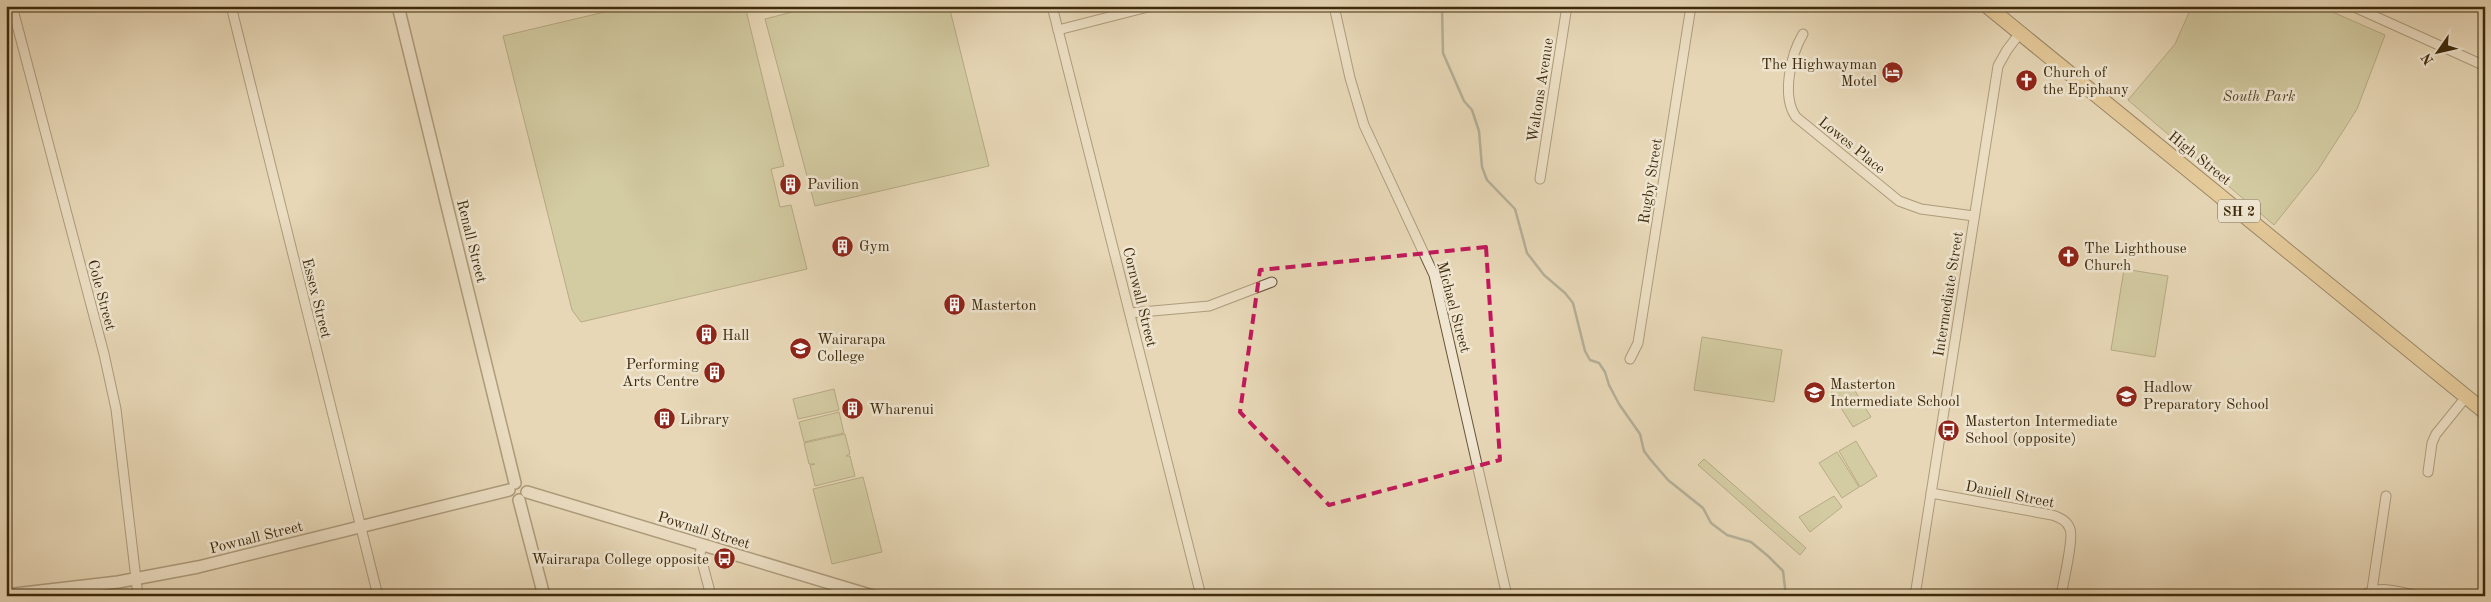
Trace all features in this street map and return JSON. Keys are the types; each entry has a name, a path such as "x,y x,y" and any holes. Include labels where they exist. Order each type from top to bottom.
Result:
{"highway":[{"name":"High Street","path":"1992,8 2020,33 2485,412"}],"street":[{"name":"Cole Street","path":"12,6 106,363 116,409 138,596"},
{"name":"Essex Street","path":"231,6 378,596"},
{"name":"Renall Street","path":"398,6 512,487"},
{"name":"Cornwall Street","path":"1052,6 1201,596"},
{"path":"1058,30 1152,6"},
{"name":"Michael Street","path":"1334,6 1350,78 1364,125 1434,275 1507,596"},
{"name":"Waltons Avenue","path":"1540,179 1567,6"},
{"name":"Rugby Street","path":"1630,359 1638,343 1692,6"},
{"path":"2352,6 2485,66"},
{"name":"Intermediate Street","path":"1915,596 1998,66 2020,33"},
{"name":"Lowes Place","path":"1803,34 1795,51 1787,96 1791,110 1796,117 1899,201 1921,209 1974,216"},
{"path":"1130,313 1209,306 1272,282"},
{"path":"2428,472 2432,443 2436,434 2466,397"},
{"name":"Pownall Street","path":"6,595 137,580 198,567 512,487"},
{"path":"512,487 512,498 523,496 544,596"},
{"name":"Daniell Street","path":"1931,493 2052,515 2062,519 2070,529 2070,540 2062,596"},
{"name":"Pownall Street","path":"523,496 702,545 873,596"},
{"path":"2386,496 2368,593 2380,589 2418,596"},
{"path":"702,545 700,554 711,596"}],"highlighted area":[{"path":"1486,247 1500,460 1329,505 1240,412 1260,270"}],"green space":[{"path":"630,6 745,6 784,166 771,169 780,207 791,205 807,269 581,322 572,310 503,36"},
{"path":"815,6 949,6 989,166 815,206 765,19"},
{"name":"South Park","path":"2192,6 2319,6 2385,35 2357,109 2318,170 2274,225 2128,100 2175,44"},
{"path":"2124,269 2168,276 2155,357 2111,350"},
{"path":"1702,337 1782,350 1774,402 1694,390"},
{"path":"1849,381 1871,417 1853,427 1831,392"},
{"path":"834,389 839,410 798,419 793,399"},
{"path":"839,412 844,433 804,442 799,422"},
{"path":"845,434 850,454 846,456 850,456 855,476 815,486 810,465 815,464 809,464 804,443"},
{"path":"1856,441 1877,476 1860,487 1839,451"},
{"path":"1837,452 1859,487 1842,498 1819,463"},
{"path":"1704,459 1806,548 1800,555 1698,465"},
{"path":"863,477 882,552 832,564 813,489"},
{"path":"1834,496 1842,507 1810,532 1799,517"}],"waterway":[{"path":"1442,6 1443,53 1464,101 1472,110 1479,131 1482,167 1487,180 1515,209 1527,253 1544,275 1565,293 1573,303 1585,351 1590,360 1599,363 1605,372 1609,385 1619,404 1640,434 1644,451 1650,459 1668,480 1703,508 1711,523 1727,535 1751,542 1783,571 1786,596"}],"place":[{"name":"The Highwayman Motel","path":"1893,73"},
{"name":"Church of the Epiphany","path":"2027,81"},
{"name":"Pavilion","path":"791,184"},
{"name":"Gym","path":"843,246"},
{"name":"The Lighthouse Church","path":"2068,257"},
{"name":"Masterton","path":"955,305"},
{"name":"Hall","path":"706,335"},
{"name":"Wairarapa College","path":"801,348"},
{"name":"Performing Arts Centre","path":"715,373"},
{"name":"Masterton Intermediate School","path":"1814,393"},
{"name":"Hadlow Preparatory School","path":"2127,396"},
{"name":"Wharenui","path":"853,409"},
{"name":"Library","path":"664,419"},
{"name":"Masterton Intermediate School (opposite)","path":"1949,430"},
{"name":"Wairarapa College opposite","path":"725,559"}]}
